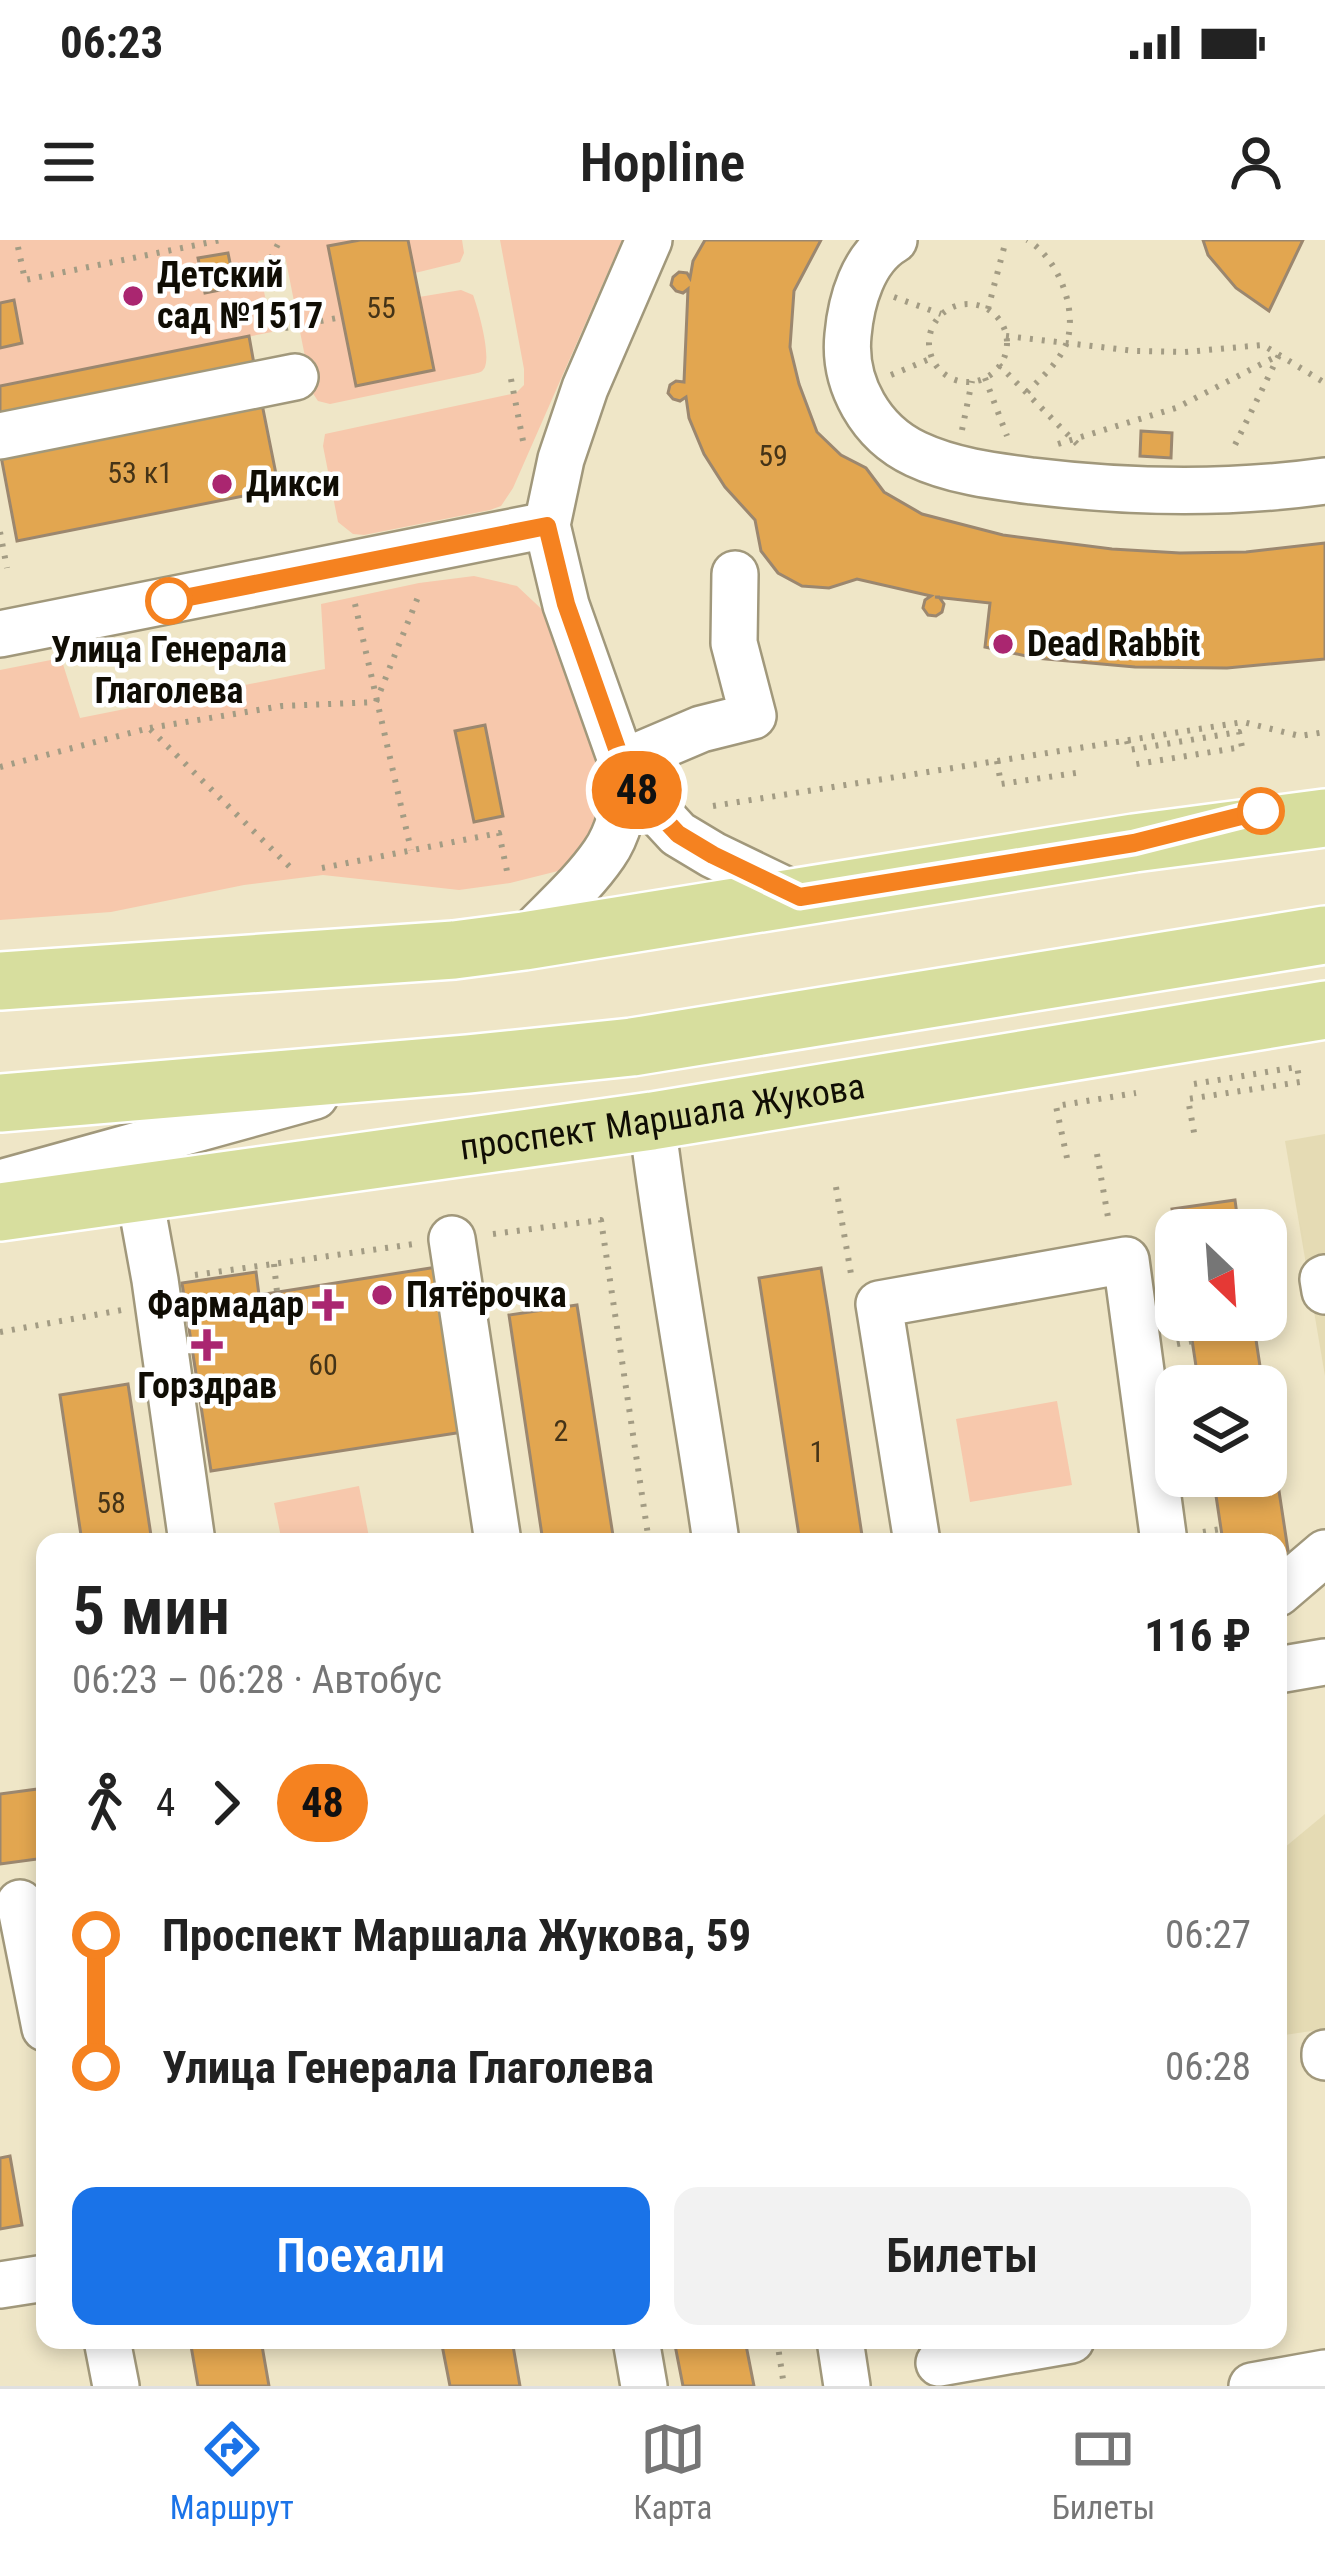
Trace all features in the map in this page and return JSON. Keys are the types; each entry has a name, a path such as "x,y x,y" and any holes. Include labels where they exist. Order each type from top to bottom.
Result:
{"main road":[{"path":"1134,843 1325,794"},
{"path":"0,981 454,950 1134,843 1325,818"},
{"name":"проспект Маршала Жукова","path":"0,1103 632,1047 1325,935"},
{"name":"проспект Маршала Жукова","path":"0,1213 652,1120 1325,1010"}],"street":[{"path":"649,240 585,388 561,460 547,526 566,604 624,771 678,834 800,897"},
{"path":"894,240 883,247 858,285 849,315 846,355 854,390 876,425 912,453 953,468 1033,481 1160,493 1325,482"},
{"path":"0,436 295,377"},
{"path":"0,634 547,526"},
{"path":"624,771 700,729 753,716 734,643 735,574"},
{"path":"524,941 604,855 619,820 624,771"},
{"path":"0,1183 287,1102 468,1064"},
{"path":"652,1120 715,1533"},
{"path":"139,1192 191,1533"},
{"path":"452,1239 498,1533"},
{"path":"916,1533 879,1304 1126,1260 1163,1533"},
{"path":"1325,1278 1325,1291"},
{"path":"1287,1585 1325,1553"},
{"path":"1287,1668 1325,1662"},
{"path":"22,1903 36,1979"},
{"path":"0,2284 36,2279"},
{"path":"109,2349 116,2386"},
{"path":"638,2349 644,2386"},
{"path":"841,2349 847,2386"},
{"path":"939,2362 1017,2349"},
{"path":"1268,2369 1325,2373"}],"path":[{"path":"18,247 25,280 221,240"},
{"path":"268,240 272,258 280,240"},
{"path":"988,309 1006,240"},
{"path":"1027,240 1041,248 1059,276 1070,310 1066,345 1027,392"},
{"path":"956,305 988,309 1000,320 1006,353 985,378 956,380 932,358 932,327 956,305"},
{"path":"285,328 342,317"},
{"path":"1006,336 1135,352 1263,345 1325,383"},
{"path":"1054,446 1176,408 1279,355"},
{"path":"1212,492 1279,355"},
{"path":"999,365 1072,438 1113,489"},
{"path":"985,378 1009,441"},
{"path":"511,380 524,446"},
{"path":"0,532 7,568"},
{"path":"376,702 422,589"},
{"path":"355,604 411,850"},
{"path":"0,766 149,728 282,706 376,702"},
{"path":"696,809 1243,722 1300,736 1325,732"},
{"path":"149,728 294,871"},
{"path":"1127,741 1129,750 1239,732 1242,747 1131,765"},
{"path":"997,761 1001,784 1082,772"},
{"path":"322,868 499,833 508,876"},
{"path":"1194,1084 1297,1067 1300,1082 1188,1100 1196,1138"},
{"path":"1067,1158 1056,1106 1136,1093"},
{"path":"1096,1154 1116,1262"},
{"path":"836,1187 854,1287"},
{"path":"0,1332 118,1312 155,1280 601,1220 648,1533"},
{"path":"274,1264 277,1292"},
{"path":"778,2349 784,2386"}],"shaded area":[{"path":"0,240 462,240 460,262 415,273 419,297 461,290 473,295 486,364 473,374 330,404 318,401 312,392 285,256 258,261 272,332 0,386"},
{"path":"500,240 622,240 513,488 501,506 490,510 353,534 338,522 323,446 325,434 516,393 524,385"},
{"path":"474,576 517,586 550,617 603,774 604,809 589,850 562,870 459,890 323,875 244,885 111,912 0,920 0,670 61,658 80,718 325,669 321,604"},
{"path":"1325,1134 1325,1376 1285,1141"},
{"path":"1057,1401 1072,1485 970,1502 956,1419"},
{"path":"359,1486 368,1533 280,1533 274,1503"},
{"path":"1325,1814 1325,2029 1287,2035 1287,1846"}],"building":[{"path":"408,240 434,370 356,386 328,246"},
{"path":"705,240 821,240 794,291 790,347 799,384 817,432 841,455 866,468 884,492 922,514 1003,535 1112,549 1246,552 1325,543 1325,659 1227,668 1135,667 1035,658 985,647 990,603 939,597 942,612 928,615 923,608 931,596 857,579 829,588 802,586 778,573 761,551 755,520 704,454 686,397 680,401 668,393 670,385 684,382 688,289 683,293 671,285 679,272 690,278"},
{"path":"1203,240 1303,240 1269,311 1236,288 1208,255"},
{"path":"228,253 235,287 205,293 198,258"},
{"path":"14,300 22,343 0,348 0,303"},
{"path":"249,336 254,364 0,414 0,386"},
{"path":"262,404 279,489 17,541 1,456"},
{"path":"1141,431 1172,433 1171,458 1140,456"},
{"path":"485,725 503,816 474,822 455,731"},
{"path":"1235,1200 1236,1209 1172,1209"},
{"path":"437,1267 463,1432 211,1471 182,1283 256,1272 259,1295"},
{"path":"821,1268 862,1533 799,1533 759,1278"},
{"path":"577,1305 613,1533 542,1533 509,1315"},
{"path":"1192,1341 1256,1341 1260,1365 1196,1365"},
{"path":"128,1384 151,1533 81,1533 60,1395"},
{"path":"1216,1497 1280,1497 1285,1533 1222,1533"},
{"path":"36,1789 36,1859 0,1864 0,1794"},
{"path":"10,2156 22,2225 0,2229 0,2158"},
{"path":"192,2349 263,2349 269,2386 198,2386"},
{"path":"443,2349 514,2349 520,2386 450,2386"},
{"path":"676,2349 747,2349 754,2386 683,2386"}],"bus line":[{"name":"48","path":"169,601 547,526 566,604 628,780 678,834 800,897 1134,843 1261,811"}],"place":[{"name":"Детский сад №1517","path":"133,296"},
{"name":"Дикси","path":"222,484"},
{"name":"Улица Генерала Глаголева","path":"169,601"},
{"name":"Dead Rabbit","path":"1003,644"},
{"name":"Пятёрочка","path":"382,1295"},
{"name":"Фармадар","path":"328,1305"},
{"name":"Горздрав","path":"207,1345"}]}
